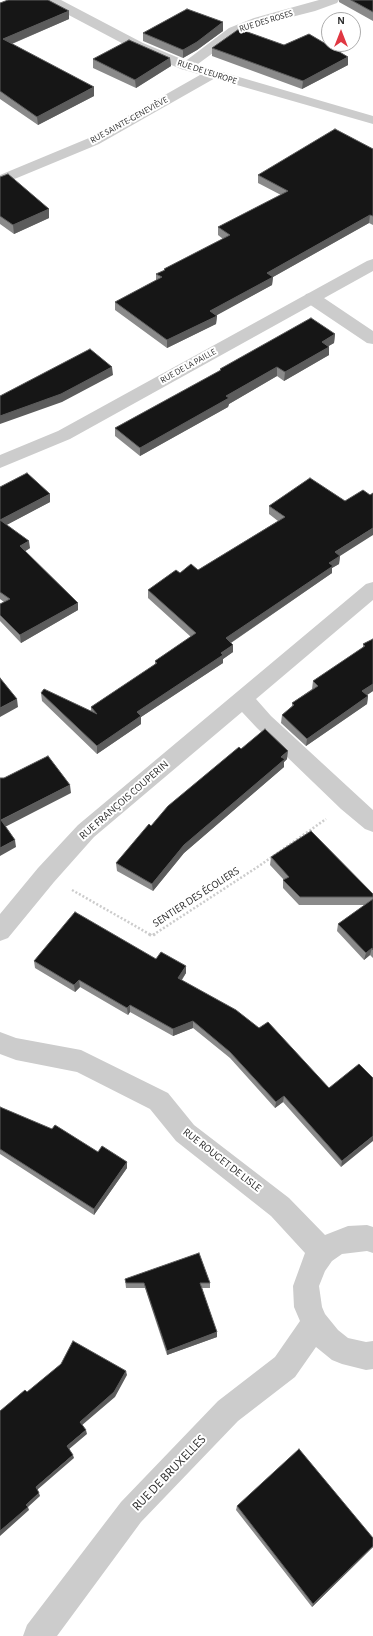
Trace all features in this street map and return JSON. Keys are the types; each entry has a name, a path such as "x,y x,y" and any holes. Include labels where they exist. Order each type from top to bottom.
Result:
{"street":[{"name":"RUE DE L'EUROPE","path":"51,0 138,46 186,66 373,120"},
{"name":"RUE DES ROSES","path":"186,66 234,31 259,21 310,8 332,0"},
{"name":"RUE SAINTE-GENEVIÈVE","path":"0,180 94,141 212,74"},
{"name":"RUE DE LA PAILLE","path":"0,462 64,435 373,264"},
{"path":"312,298 373,339"},
{"name":"RUE FRANÇOIS COUPERIN","path":"0,931 46,875 86,831 373,589"},
{"path":"243,699 264,722 349,803 373,823"},
{"name":"RUE ROUGET DE LISLE","path":"0,1043 16,1048 81,1061 159,1101 185,1133 280,1207 323,1252"},
{"path":"373,1240 367,1238 348,1239 335,1243 323,1252 314,1263 306,1286 308,1307 315,1324 328,1340 342,1350 366,1356 373,1356"},
{"name":"RUE DE BRUXELLES","path":"38,1636 131,1512 228,1410 285,1367 315,1324"}],"path":[{"name":"SENTIER DES ÉCOLIERS","path":"46,875 152,936 259,866 349,803"}],"building":[{"path":"8,0 48,0 69,11 3,39 94,87 37,117 0,91 0,3"},
{"path":"351,0 373,0 373,12"},
{"path":"187,9 223,22 197,42 183,50 143,33"},
{"path":"239,29 284,45 309,34 321,41 321,52 340,52 348,57 303,81 212,48"},
{"path":"129,40 170,58 135,80 93,59"},
{"path":"335,129 373,149 373,216 370,215 267,273 273,277 210,311 217,316 167,340 115,302 162,277 156,274 165,270 164,269 230,235 218,227 288,191 258,175"},
{"path":"8,174 49,209 13,225 0,216 0,177"},
{"path":"311,318 335,334 322,342 329,347 285,372 277,367 226,396 229,398 140,448 115,428 221,370 220,369"},
{"path":"90,349 112,367 61,394 0,416 0,396"},
{"path":"27,473 50,494 0,520 0,487"},
{"path":"310,478 345,501 363,490 370,495 373,493 373,528 335,552 340,556 329,563 333,566 226,638 233,645 221,653 223,655 137,712 141,716 97,746 41,693 44,689 97,714 91,707 157,663 155,661 196,633 148,590 176,570 180,573 191,564 198,570 285,517 269,506"},
{"path":"0,520 29,541 20,546 78,603 20,635 0,615 0,604 10,599 0,592"},
{"path":"373,639 373,684 362,691 368,696 307,739 282,715 294,705 292,703 318,686 313,681 365,646 363,644"},
{"path":"0,678 17,699 0,708"},
{"path":"265,729 288,751 281,757 285,759 184,845 152,884 116,863 149,824 151,826 168,806 239,747 241,749"},
{"path":"48,756 70,785 1,820 15,840 0,848 0,778 4,778"},
{"path":"311,831 373,894 373,897 300,897 283,880 289,877 271,857"},
{"path":"373,899 373,950 372,948 366,953 338,924"},
{"path":"75,912 156,959 161,952 186,966 178,978 236,1010 259,1028 268,1022 329,1088 359,1064 373,1078 373,1136 342,1161 284,1096 276,1102 230,1052 193,1021 173,1029 130,1005 127,1008 79,980 74,985 34,961"},
{"path":"0,1107 52,1129 55,1125 98,1152 102,1146 127,1162 94,1209 0,1149"},
{"path":"199,1253 210,1283 200,1283 217,1332 167,1351 144,1283 126,1283 125,1279"},
{"path":"73,1341 126,1371 114,1392 80,1422 86,1430 67,1446 73,1455 36,1487 39,1493 26,1505 28,1507 0,1531 0,1411 25,1390 27,1392 61,1364"},
{"path":"299,1449 373,1538 373,1546 313,1604 237,1506"}]}
